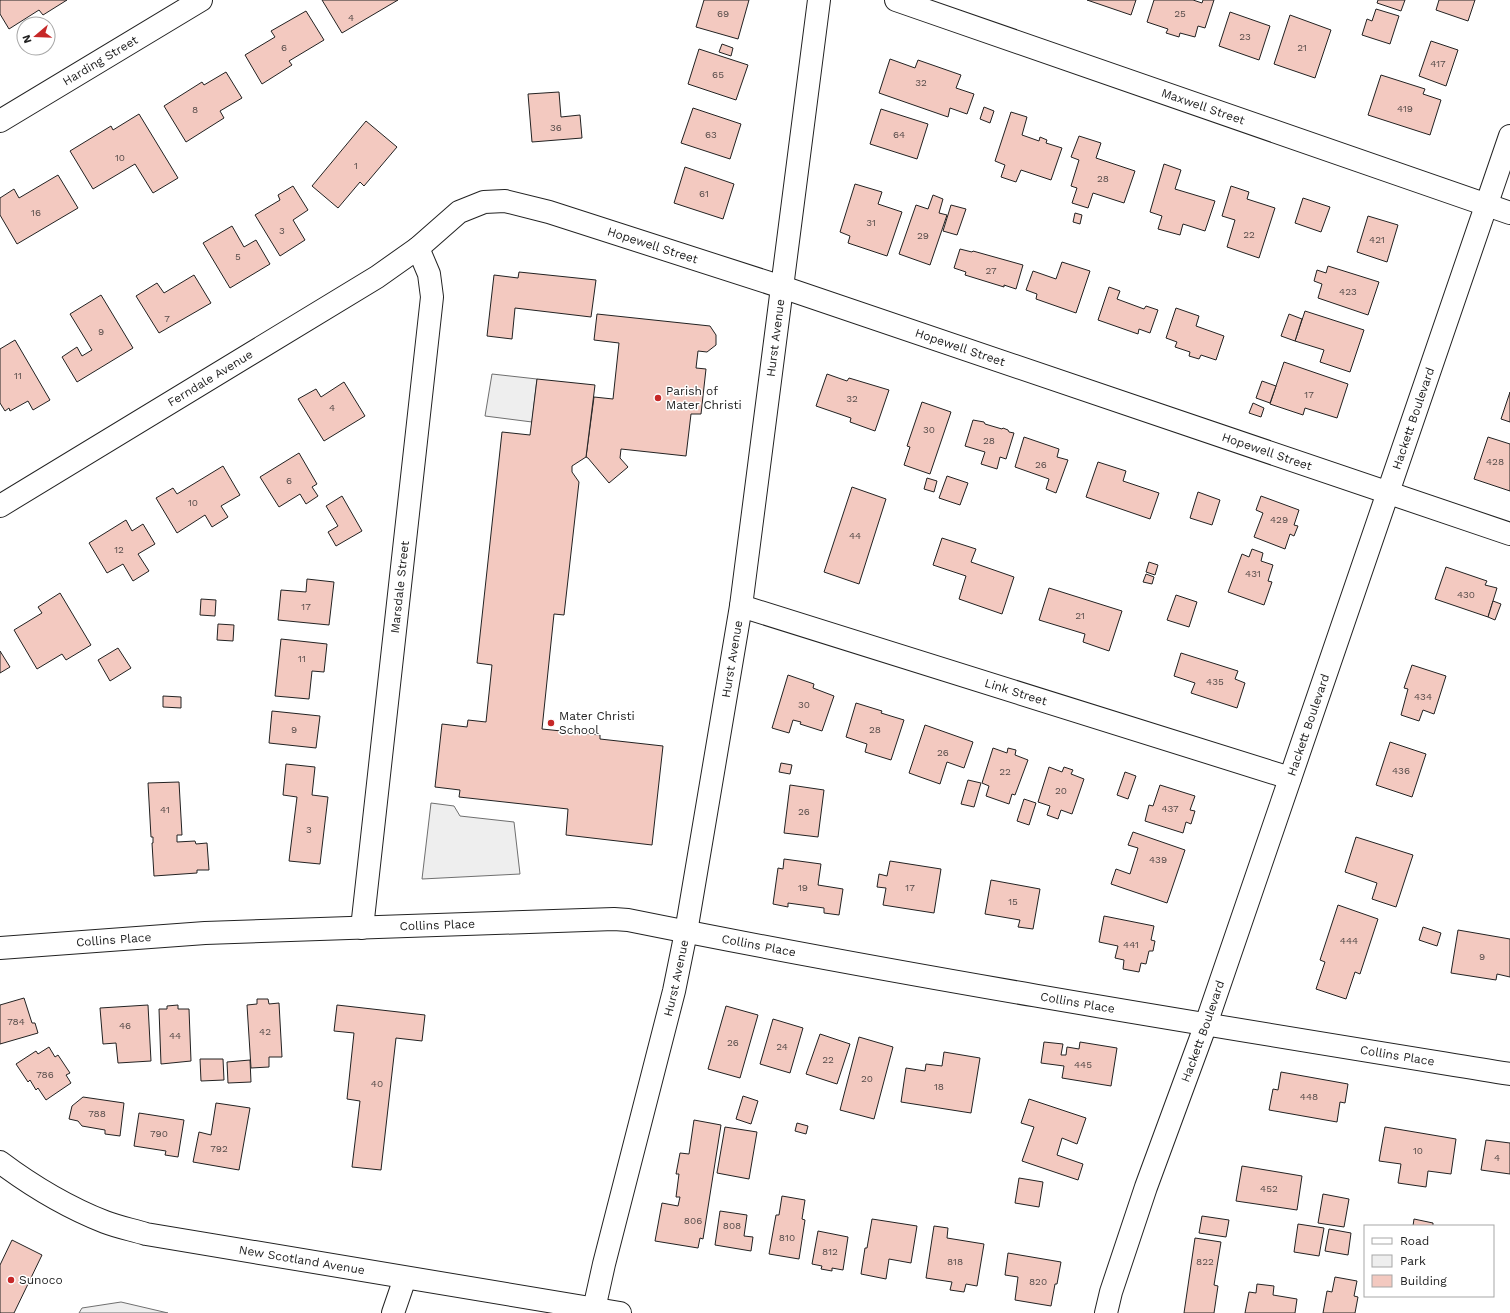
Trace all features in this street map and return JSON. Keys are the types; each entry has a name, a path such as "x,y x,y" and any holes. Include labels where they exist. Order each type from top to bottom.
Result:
{"street":[{"name":"Harding Street","path":"0,121 201,0"},
{"name":"Hurst Avenue","path":"594,1309 604,1264 674,991 686,932 741,606 819,0"},
{"name":"Maxwell Street","path":"896,0 1510,213"},
{"name":"Hackett Boulevard","path":"1106,1313 1111,1292 1146,1187 1206,1024 1510,136"},
{"name":"Hopewell Street","path":"418,248 459,212 484,202 504,201 549,212 782,287 1510,534"},
{"name":"Ferndale Avenue","path":"0,506 377,277 418,248"},
{"name":"Marsdale Street","path":"362,928 432,298 428,274 418,248"},
{"name":"Link Street","path":"741,606 1290,778"},
{"name":"Collins Place","path":"0,948 205,933 614,919 628,920 771,949 1206,1024 1510,1074"},
{"name":"New Scotland Avenue","path":"0,1162 44,1191 76,1209 106,1222 146,1234 620,1313"},
{"path":"393,1313 405,1278"}],"green space":[{"path":"492,374 537,379 532,422 485,416"},
{"path":"431,803 454,806 460,816 514,822 520,874 422,879"},
{"path":"121,1302 168,1313 79,1313 82,1308"}],"building":[{"path":"0,0 67,0 43,15 39,10 30,16 16,16 16,25 9,29 0,14"},
{"path":"322,0 398,0 342,33"},
{"path":"704,0 749,0 738,39 696,27"},
{"path":"1087,0 1136,0 1131,15"},
{"path":"1154,0 1193,0 1202,3 1203,0 1214,0 1205,28 1198,26 1195,37 1180,33 1179,37 1166,33 1168,29 1147,22"},
{"path":"1378,0 1405,0 1401,11 1377,3"},
{"path":"1439,0 1475,0 1468,21 1436,10"},
{"path":"1376,9 1399,16 1390,44 1362,35 1367,19 1372,21"},
{"path":"306,11 324,40 289,61 292,65 262,84 245,55 275,37 271,31"},
{"path":"1230,12 1270,26 1259,60 1219,46"},
{"path":"1290,15 1331,30 1315,78 1274,64"},
{"path":"1431,41 1458,50 1446,86 1419,76"},
{"path":"722,44 733,48 731,56 719,52"},
{"path":"699,49 748,65 736,100 688,84"},
{"path":"890,59 915,68 918,60 961,75 956,88 974,94 967,114 950,108 948,117 879,93"},
{"path":"226,72 242,98 220,111 224,118 186,142 164,106 202,82 204,85"},
{"path":"1381,75 1425,89 1423,94 1441,100 1430,135 1368,115"},
{"path":"559,92 561,117 580,115 582,138 532,142 528,94"},
{"path":"984,107 994,111 990,123 980,119"},
{"path":"693,108 741,124 730,159 681,143"},
{"path":"881,109 928,124 917,159 870,144"},
{"path":"1011,112 1027,117 1022,135 1039,141 1040,137 1047,140 1046,143 1062,148 1051,180 1021,170 1016,182 1001,177 1005,165 995,161"},
{"path":"139,114 178,178 153,193 135,164 93,189 70,151 111,126 113,130"},
{"path":"366,121 397,147 364,186 360,182 338,208 312,186"},
{"path":"1079,136 1101,143 1096,158 1135,171 1124,203 1093,193 1088,208 1072,203 1077,188 1071,186 1079,160 1071,157"},
{"path":"1164,164 1181,170 1175,189 1215,201 1205,231 1183,224 1180,235 1158,229 1162,216 1150,212"},
{"path":"685,167 734,184 723,219 674,203"},
{"path":"58,175 78,208 17,244 0,215 0,198 14,189 19,198"},
{"path":"855,184 882,192 878,204 902,212 887,256 848,243 850,236 840,232"},
{"path":"293,186 308,210 293,220 305,240 280,256 255,215 280,200 278,195"},
{"path":"1231,186 1249,192 1247,199 1275,208 1259,258 1227,247 1235,220 1222,216"},
{"path":"933,195 943,199 939,213 947,215 930,265 899,254 916,205 928,209"},
{"path":"1303,198 1330,207 1321,232 1295,223"},
{"path":"951,205 966,209 957,235 943,231"},
{"path":"1075,213 1082,215 1080,224 1073,222"},
{"path":"1368,216 1398,225 1387,262 1357,252"},
{"path":"232,226 244,247 256,240 270,264 230,288 203,243"},
{"path":"960,249 973,251 1023,265 1016,289 1004,285 1004,287 965,275 966,272 954,268"},
{"path":"1062,262 1090,271 1076,313 1036,299 1037,294 1026,290 1033,271 1056,279"},
{"path":"1328,266 1379,282 1368,315 1318,298 1322,284 1314,281 1317,270 1326,273"},
{"path":"519,272 596,280 591,317 515,308 512,339 487,336 494,275 518,278"},
{"path":"194,275 211,303 159,333 136,296 157,283 164,293"},
{"path":"1109,287 1120,291 1117,299 1144,309 1146,306 1158,310 1150,333 1139,329 1138,334 1098,320"},
{"path":"101,295 133,348 77,382 62,357 77,347 82,356 92,350 70,314"},
{"path":"1176,308 1199,316 1196,326 1224,336 1216,360 1201,355 1199,359 1189,356 1190,352 1175,347 1177,342 1166,338"},
{"path":"1305,311 1364,330 1350,372 1320,362 1324,350 1295,341"},
{"name":"Parish of Mater Christi","path":"597,314 710,326 716,335 716,345 707,352 698,351 696,368 706,369 701,414 691,414 686,456 621,449 620,458 628,467 609,483 586,457 594,397 613,399 619,343 594,340"},
{"path":"1289,314 1302,319 1295,341 1281,336"},
{"path":"15,340 50,400 33,410 28,401 10,411 9,408 5,411 0,403 0,349"},
{"path":"1284,362 1348,384 1337,418 1305,408 1303,415 1270,404"},
{"path":"827,374 847,381 849,378 889,390 875,431 850,422 851,418 816,406"},
{"path":"537,379 595,385 586,457 572,466 572,472 579,482 564,615 554,614 542,729 600,735 600,739 663,746 652,845 566,835 568,809 459,797 460,790 435,787 442,724 467,727 468,720 486,722 492,665 477,663 502,432 530,435"},
{"path":"1262,381 1276,386 1270,403 1256,398"},
{"path":"344,382 365,416 324,441 298,399 316,389 321,397"},
{"path":"1510,392 1510,422 1501,419"},
{"path":"922,402 951,412 930,474 904,465 910,447 907,446"},
{"path":"1253,403 1264,408 1261,417 1249,413"},
{"path":"973,420 984,422 985,424 1002,429 1003,428 1014,433 1006,459 1000,457 997,469 981,464 985,452 965,446"},
{"path":"1024,437 1059,449 1057,457 1068,460 1056,493 1046,489 1049,479 1015,467"},
{"path":"1488,437 1510,444 1510,491 1474,479"},
{"path":"299,453 317,484 312,487 318,496 306,504 300,494 279,507 260,477"},
{"path":"1098,462 1126,471 1123,481 1159,493 1150,519 1086,497"},
{"path":"223,466 240,495 221,506 228,517 212,527 205,515 177,533 156,498 173,488 177,494"},
{"path":"947,476 968,483 960,505 939,498"},
{"path":"927,478 937,481 934,492 924,489"},
{"path":"852,487 886,499 859,584 824,572"},
{"path":"1198,492 1220,500 1212,525 1190,518"},
{"path":"342,496 362,531 336,546 328,532 338,526 326,506"},
{"path":"1261,496 1299,510 1294,525 1298,526 1294,536 1290,534 1285,549 1254,537 1263,513 1256,510"},
{"path":"126,520 132,531 143,524 155,544 138,554 149,571 133,581 123,564 107,573 89,543"},
{"path":"942,538 976,549 971,562 1014,577 1002,614 959,599 966,576 933,565"},
{"path":"1252,549 1263,553 1261,561 1273,565 1268,581 1272,582 1264,605 1228,592 1242,554 1249,557"},
{"path":"1149,562 1158,565 1155,575 1146,572"},
{"path":"1446,567 1487,581 1485,585 1497,588 1488,617 1435,599"},
{"path":"1146,574 1154,577 1152,584 1143,582"},
{"path":"307,579 334,582 329,625 278,620 281,590 306,592"},
{"path":"1049,588 1122,611 1109,651 1083,642 1085,634 1039,620"},
{"path":"60,593 91,645 66,660 62,654 37,669 14,630 42,613 38,607"},
{"path":"1176,595 1197,602 1189,627 1167,620"},
{"path":"201,599 216,600 215,616 200,615"},
{"path":"1493,601 1501,604 1495,620 1488,617"},
{"path":"218,624 234,625 233,641 217,640"},
{"path":"281,639 327,644 324,672 312,671 309,699 275,696"},
{"path":"118,648 131,668 110,681 98,660"},
{"path":"0,651 10,667 0,673"},
{"path":"1181,653 1238,671 1235,679 1245,683 1237,708 1191,693 1195,683 1174,676"},
{"path":"1412,665 1446,676 1434,714 1423,710 1419,721 1401,715 1408,689 1404,688"},
{"path":"788,675 814,684 813,688 834,696 822,731 800,724 801,722 793,720 789,733 772,728"},
{"path":"163,696 181,697 181,708 163,707"},
{"path":"856,703 904,720 891,760 865,752 867,744 846,737"},
{"path":"272,711 320,716 316,748 269,743"},
{"path":"925,725 973,742 964,768 947,762 940,784 909,773"},
{"path":"1390,742 1426,754 1412,797 1376,785"},
{"path":"993,748 1007,753 1008,748 1016,750 1015,755 1028,760 1015,795 1012,794 1009,804 986,796 989,786 982,783"},
{"path":"781,763 792,765 790,774 779,772"},
{"path":"286,764 315,767 312,795 328,797 320,864 289,861 297,797 283,795"},
{"path":"1049,767 1062,772 1064,767 1073,770 1071,774 1084,779 1072,814 1061,810 1058,819 1047,815 1050,806 1038,802"},
{"path":"1125,772 1136,776 1128,799 1117,795"},
{"path":"968,780 981,783 974,807 961,804"},
{"path":"179,782 182,835 177,835 177,842 195,841 196,844 207,843 209,870 197,870 197,873 154,876 153,837 151,837 148,783"},
{"path":"790,785 824,790 818,837 784,833"},
{"path":"1160,785 1195,796 1190,810 1195,811 1191,824 1186,822 1183,833 1145,821 1149,805 1153,806"},
{"path":"1024,799 1036,803 1029,825 1017,821"},
{"path":"1133,832 1185,850 1167,903 1111,884 1116,869 1130,874 1138,848 1128,845"},
{"path":"1356,837 1413,855 1396,907 1372,899 1377,883 1345,872"},
{"path":"784,859 821,864 818,885 843,889 839,915 824,913 824,908 788,903 788,907 773,904 778,868 783,869"},
{"path":"890,861 941,869 934,913 883,905 886,888 877,887 879,874 887,876"},
{"path":"991,880 1040,889 1033,929 1018,927 1020,920 985,914"},
{"path":"1338,905 1378,919 1360,974 1355,972 1346,999 1316,989 1325,962 1320,960"},
{"path":"1104,916 1154,926 1151,940 1155,941 1153,951 1149,951 1146,964 1141,963 1139,972 1123,969 1124,960 1115,958 1118,946 1099,942"},
{"path":"1423,927 1441,933 1437,946 1419,940"},
{"path":"1458,930 1510,939 1510,977 1497,974 1496,980 1451,973"},
{"path":"24,998 32,1023 35,1023 38,1033 0,1044 0,1005"},
{"path":"257,999 268,999 269,1004 279,1003 282,1057 269,1057 269,1067 251,1068 247,1005 257,1004"},
{"path":"148,1005 151,1061 118,1063 116,1043 103,1044 100,1008"},
{"path":"178,1005 178,1009 189,1009 191,1061 161,1064 159,1009 167,1009 167,1006"},
{"path":"337,1005 425,1015 422,1041 396,1038 381,1170 352,1167 360,1101 347,1099 354,1033 334,1031"},
{"path":"726,1006 758,1015 740,1078 708,1069"},
{"path":"773,1019 803,1028 790,1073 760,1064"},
{"path":"820,1034 850,1044 837,1084 806,1074"},
{"path":"859,1037 893,1047 874,1119 840,1110"},
{"path":"1044,1042 1063,1044 1061,1055 1066,1055 1067,1047 1079,1049 1080,1042 1117,1048 1111,1086 1062,1078 1064,1066 1041,1063"},
{"path":"49,1047 55,1057 58,1055 70,1073 66,1075 71,1083 46,1100 38,1088 36,1090 30,1080 28,1082 16,1064 36,1051 38,1054"},
{"path":"944,1052 980,1058 971,1113 901,1102 906,1068 925,1071 926,1064 942,1066"},
{"path":"200,1059 223,1059 224,1080 201,1081"},
{"path":"250,1060 251,1082 228,1083 227,1062"},
{"path":"1281,1072 1348,1084 1345,1103 1340,1102 1337,1122 1269,1110 1273,1089 1278,1090"},
{"path":"743,1096 758,1101 751,1124 736,1119"},
{"path":"83,1097 124,1103 120,1136 105,1134 105,1130 82,1126 78,1121 69,1119 72,1106"},
{"path":"1029,1099 1086,1118 1077,1144 1062,1138 1057,1155 1083,1164 1078,1180 1022,1161 1034,1127 1021,1123"},
{"path":"216,1103 250,1108 239,1170 193,1162 199,1132 211,1135"},
{"path":"139,1113 184,1120 178,1157 165,1155 166,1151 134,1146"},
{"path":"694,1120 721,1125 703,1239 700,1238 698,1248 655,1241 662,1203 678,1206 680,1197 676,1197 679,1174 676,1174 680,1153 689,1154"},
{"path":"797,1123 808,1126 806,1134 795,1131"},
{"path":"725,1127 757,1132 749,1179 717,1173"},
{"path":"1385,1127 1456,1139 1451,1174 1428,1171 1426,1187 1398,1183 1401,1164 1379,1161"},
{"path":"1486,1140 1510,1143 1510,1174 1481,1170"},
{"path":"1242,1166 1302,1176 1297,1210 1236,1201"},
{"path":"1019,1178 1043,1182 1039,1207 1015,1203"},
{"path":"1323,1194 1349,1199 1344,1227 1318,1223"},
{"path":"782,1196 805,1200 802,1219 805,1220 799,1259 769,1254 776,1215 779,1215"},
{"path":"720,1211 747,1215 744,1236 753,1237 751,1251 715,1245"},
{"path":"1202,1216 1229,1220 1226,1237 1199,1233"},
{"path":"872,1219 917,1226 911,1263 889,1259 886,1279 861,1274"},
{"path":"1414,1219 1433,1223 1433,1225 1413,1225"},
{"path":"1298,1224 1324,1228 1319,1256 1294,1252"},
{"path":"934,1226 948,1228 947,1238 984,1244 977,1286 966,1284 964,1292 950,1290 952,1282 926,1278"},
{"path":"1329,1229 1351,1233 1348,1255 1325,1251"},
{"path":"818,1231 848,1237 843,1270 832,1268 832,1271 821,1269 822,1266 812,1264"},
{"path":"1195,1238 1221,1242 1214,1285 1218,1286 1214,1313 1184,1313"},
{"path":"12,1240 42,1255 14,1313 0,1313 0,1265"},
{"path":"1008,1253 1061,1262 1051,1306 1015,1300 1018,1277 1005,1275"},
{"path":"1335,1277 1357,1281 1354,1296 1358,1297 1355,1313 1323,1313 1327,1291 1332,1292"},
{"path":"1257,1284 1274,1286 1273,1295 1297,1299 1295,1313 1245,1313 1249,1292 1256,1293"}],"place":[{"name":"Parish of Mater Christi","path":"658,398"},
{"name":"Mater Christi School","path":"551,723"},
{"name":"Sunoco","path":"11,1280"}]}
